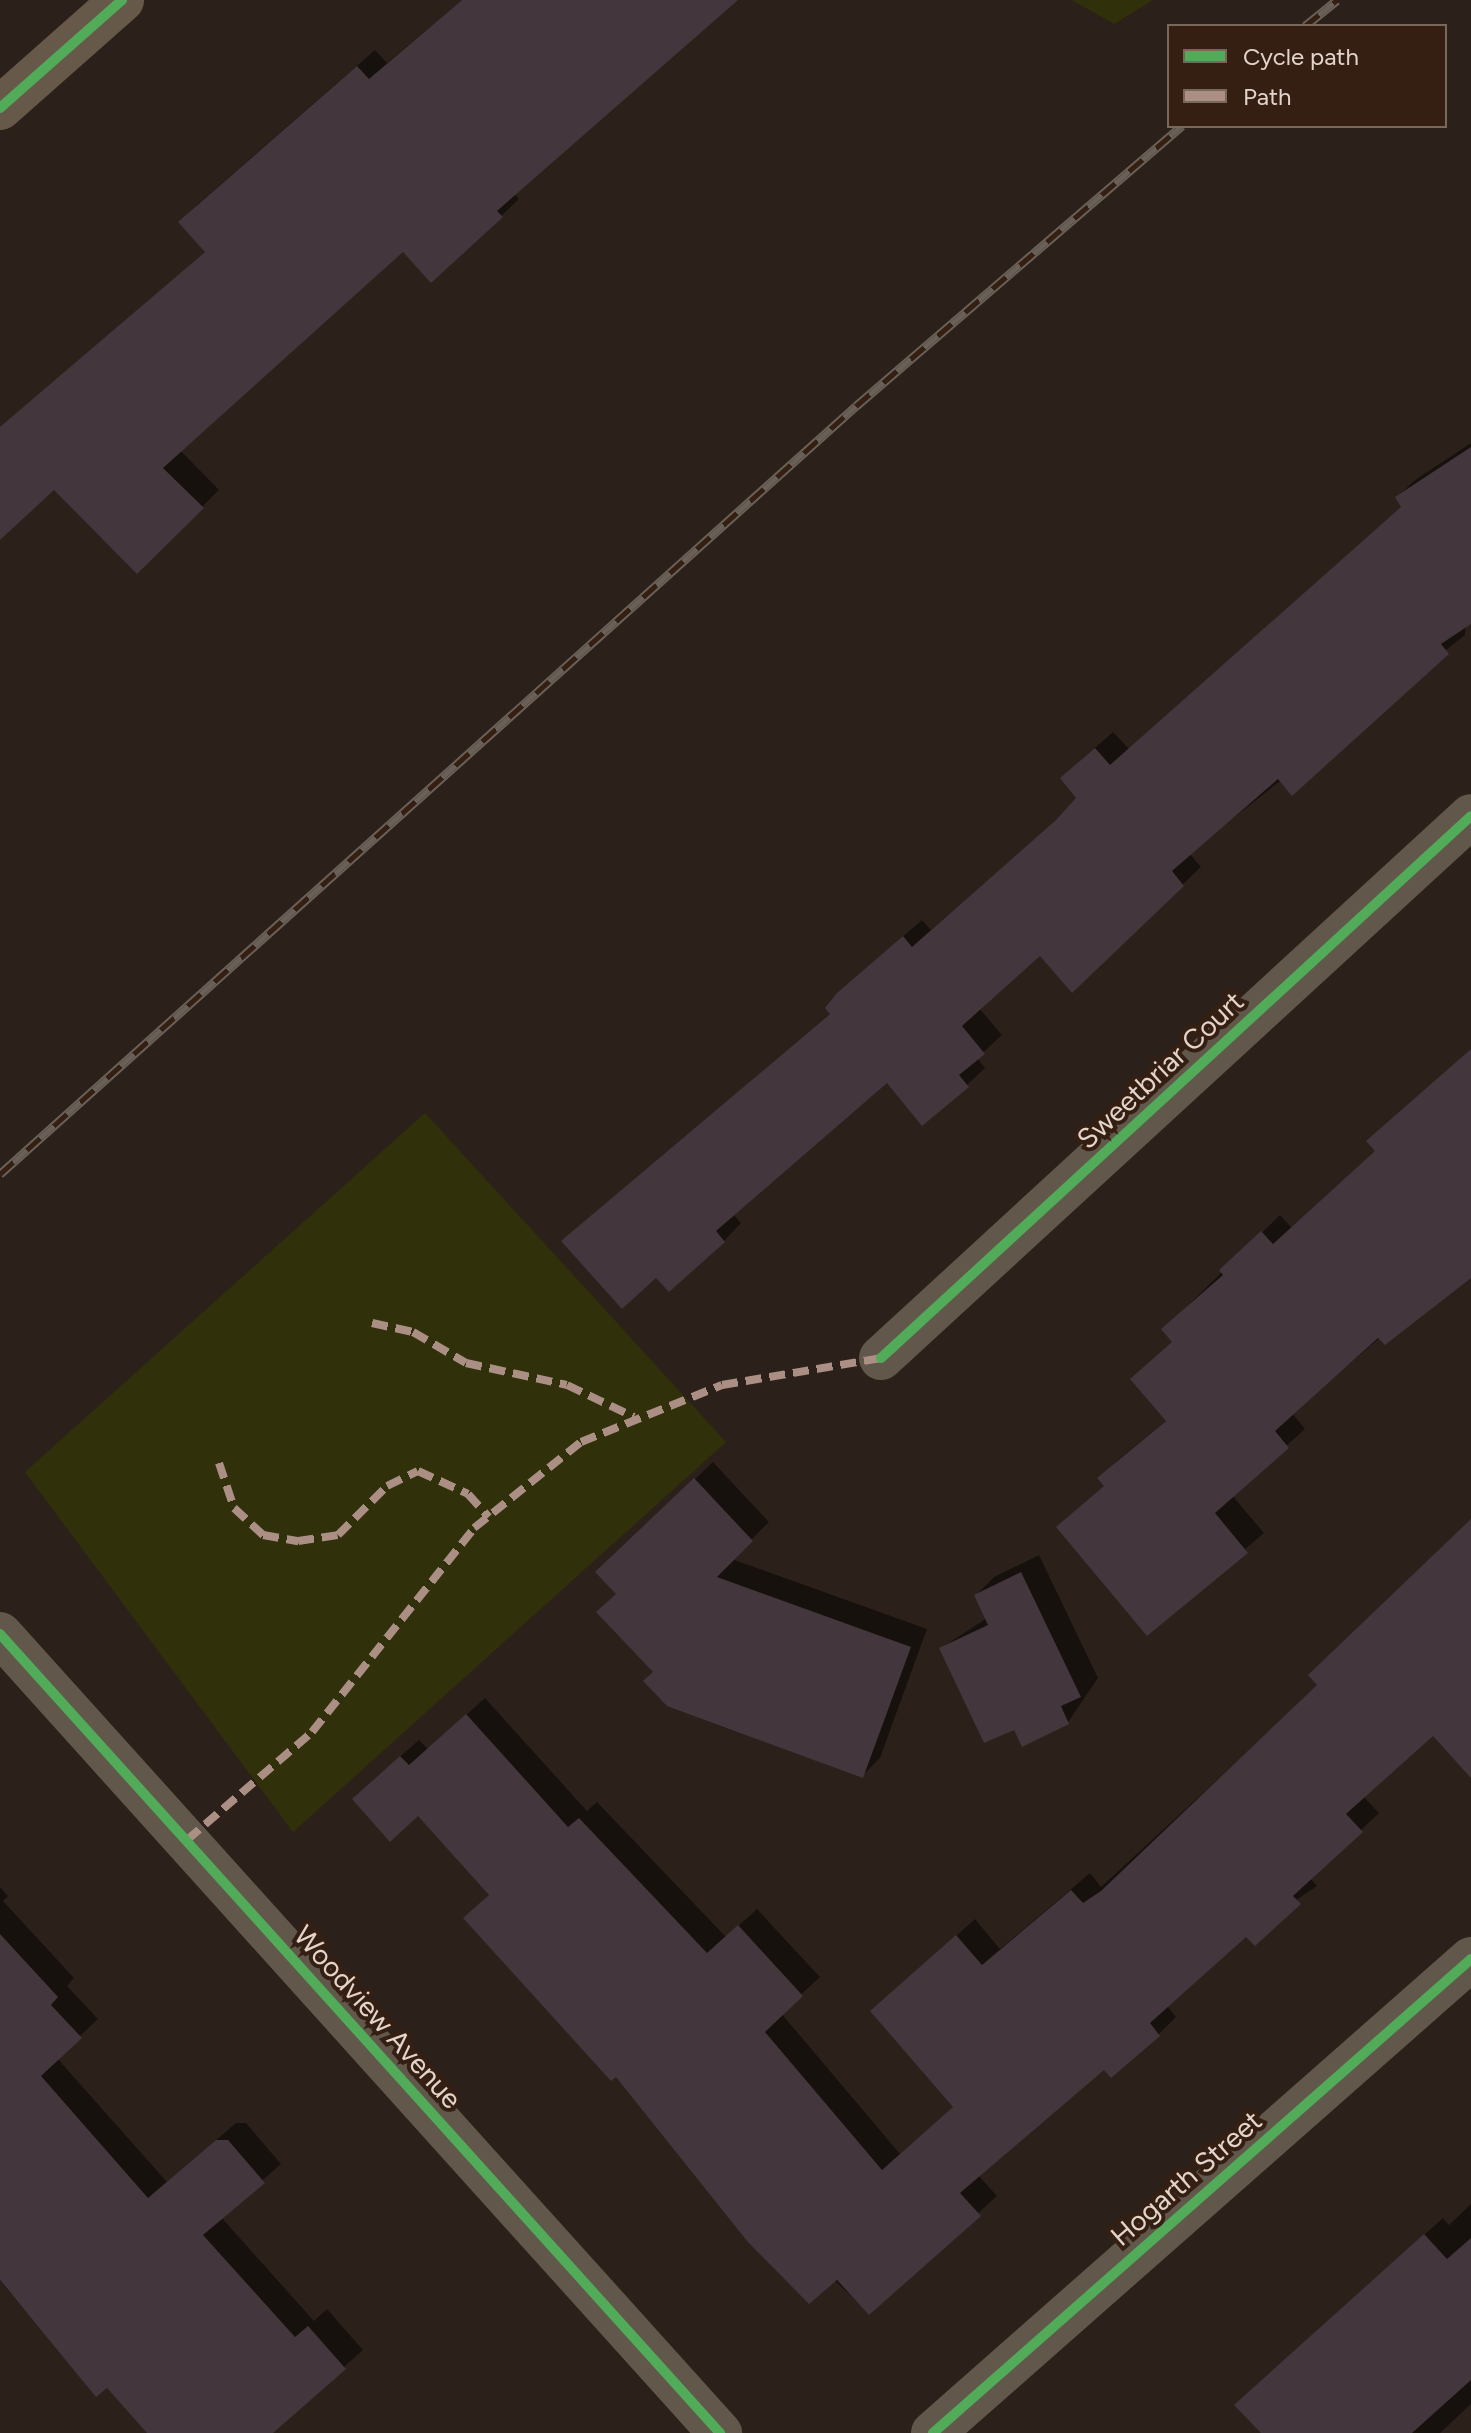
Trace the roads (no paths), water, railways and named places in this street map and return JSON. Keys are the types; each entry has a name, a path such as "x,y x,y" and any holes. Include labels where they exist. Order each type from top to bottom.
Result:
{"street":[{"path":"0,108 122,0"},
{"name":"Sweetbriar Court","path":"881,1358 1471,816"},
{"name":"Woodview Avenue","path":"0,1634 720,2433"},
{"name":"Hogarth Street","path":"933,2433 1471,1959"}],"railway":[{"path":"1307,24 1337,0"},
{"path":"0,1174 856,406 1180,128"}]}
